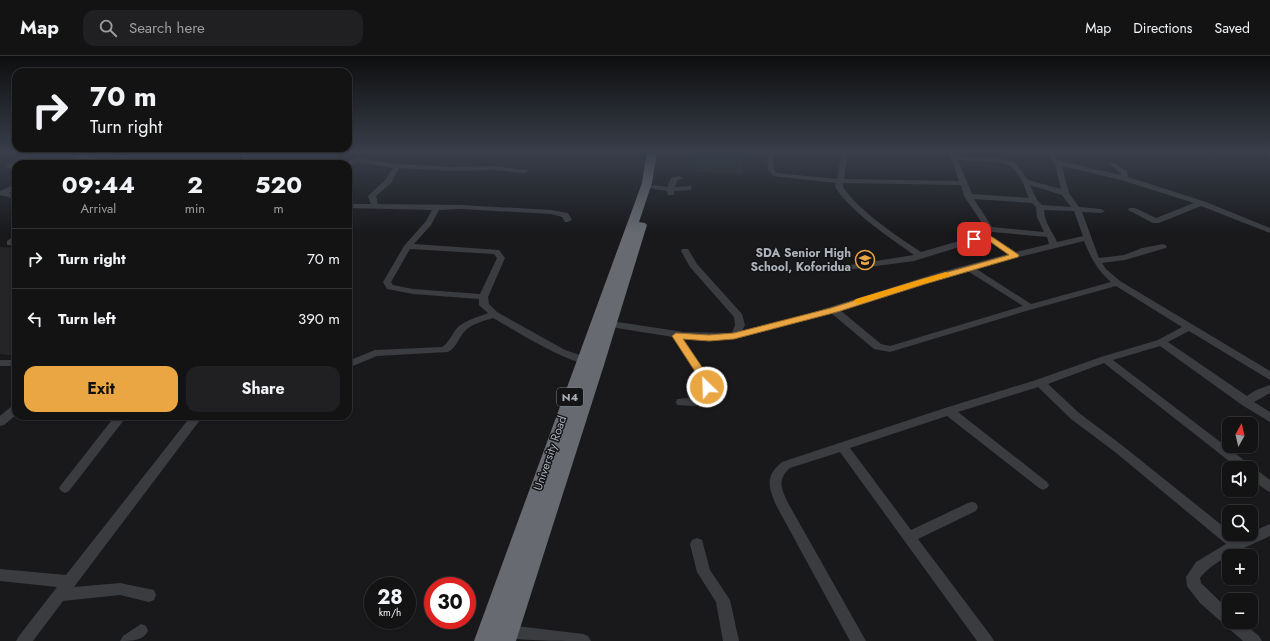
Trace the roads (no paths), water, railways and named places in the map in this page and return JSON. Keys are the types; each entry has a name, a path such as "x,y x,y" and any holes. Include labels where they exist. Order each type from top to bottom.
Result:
{"highway":[{"name":"University Road","path":"506,637 647,179"},
{"name":"University Road","path":"603,323 656,179"},
{"name":"University Road","path":"485,641 590,362"}],"street":[{"path":"375,206 372,196 389,179"},
{"path":"671,191 675,179"},
{"path":"812,179 964,183"},
{"path":"963,179 968,196 988,233 1016,255"},
{"path":"1062,179 1065,193 1077,210 1096,261 1103,271 1117,283 1270,376"},
{"path":"1128,179 1226,211 1270,231"},
{"path":"840,181 839,187 842,192 858,209 886,232 921,256"},
{"path":"1025,181 1065,193"},
{"path":"1025,181 1034,201 1040,207 1101,211"},
{"path":"1,193 12,188"},
{"path":"654,188 671,191 688,188"},
{"path":"1,193 12,196"},
{"path":"968,196 1034,201"},
{"path":"1132,210 1156,221 1201,203"},
{"path":"352,206 467,208 551,212 565,215 568,220"},
{"path":"1040,207 1039,214 1051,235 1054,245"},
{"path":"436,208 435,213 428,224 416,234 408,246 387,282 390,287 406,291 445,292 482,297"},
{"path":"850,268 921,256 988,233 1051,235"},
{"path":"603,323 676,336 709,338 734,336 834,310 969,268 1054,245 1087,238"},
{"path":"0,243 12,242"},
{"path":"408,246 496,252 501,258 482,297 484,305 494,314 561,352 590,362"},
{"path":"1096,261 1125,257 1163,246"},
{"path":"684,251 693,265 739,316 740,325 734,336"},
{"path":"969,268 1030,307"},
{"path":"834,310 878,347 886,349 1117,283"},
{"path":"352,363 375,353 444,350 450,348 457,335 464,328 478,320 494,314"},
{"path":"858,641 782,505 774,485 779,471 786,465 842,446 948,411 1040,383 1105,359 1161,342 1190,327"},
{"path":"676,336 703,376 708,393 705,400 681,402"},
{"path":"1161,342 1270,418"},
{"path":"1105,359 1237,461"},
{"path":"0,363 12,364"},
{"path":"1040,383 1075,416 1119,449 1237,545"},
{"path":"1246,402 1260,393 1270,389"},
{"path":"948,411 1043,485"},
{"path":"0,422 12,412"},
{"path":"65,488 118,420"},
{"path":"24,641 194,420"},
{"path":"842,446 984,641"},
{"path":"1258,478 1270,488"},
{"path":"909,537 972,507"},
{"path":"1222,614 1194,586 1193,577 1201,566 1237,545 1270,530"},
{"path":"697,544 704,572 722,600 731,641"},
{"path":"0,575 69,582"},
{"path":"60,595 120,590 149,595"},
{"path":"1239,629 1254,641"},
{"path":"128,641 141,631"},
{"path":"506,637 583,641"}],"place":[{"name":"SDA Senior High School, Koforidua","path":"865,260"}]}
